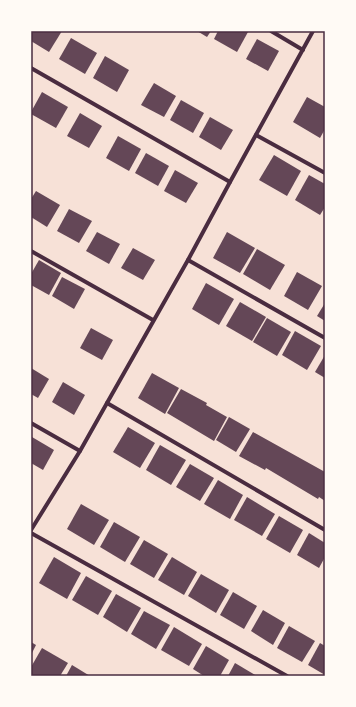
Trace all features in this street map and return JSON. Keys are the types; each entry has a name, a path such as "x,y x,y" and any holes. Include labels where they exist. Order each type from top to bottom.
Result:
{"street":[{"path":"271,31 303,50"},
{"path":"31,530 80,451 188,260 313,31"},
{"path":"31,68 230,182"},
{"path":"256,135 325,173"},
{"path":"31,251 153,320"},
{"path":"188,260 325,338"},
{"path":"107,403 325,530"},
{"path":"31,423 80,451"},
{"path":"31,533 287,676"}],"building":[{"path":"32,31 62,31 49,52 31,41"},
{"path":"197,31 211,31 207,37"},
{"path":"218,31 248,32 237,52 214,39"},
{"path":"71,38 97,53 85,74 59,59"},
{"path":"257,39 279,51 268,71 246,59"},
{"path":"105,56 129,70 117,92 93,78"},
{"path":"154,83 176,96 164,117 141,105"},
{"path":"42,92 68,107 56,128 31,114"},
{"path":"307,97 325,107 325,129 320,138 293,122"},
{"path":"181,100 204,113 193,133 170,120"},
{"path":"80,113 102,126 89,148 67,136"},
{"path":"210,117 233,130 221,150 199,137"},
{"path":"118,136 141,149 129,171 106,158"},
{"path":"146,153 169,166 158,186 135,173"},
{"path":"274,155 301,171 287,196 259,180"},
{"path":"175,170 198,183 186,203 164,191"},
{"path":"309,175 325,184 325,207 320,215 295,200"},
{"path":"36,191 60,205 47,227 31,217 31,199"},
{"path":"69,209 92,221 79,243 57,231"},
{"path":"97,232 120,244 109,264 86,251"},
{"path":"227,232 255,248 240,273 213,258"},
{"path":"133,248 155,260 143,280 121,268"},
{"path":"257,249 285,265 270,290 243,274"},
{"path":"39,260 61,273 49,295 31,285 31,274"},
{"path":"297,272 322,286 308,310 284,296"},
{"path":"62,277 85,289 74,309 52,296"},
{"path":"206,283 234,299 219,325 192,309"},
{"path":"240,302 266,317 252,341 226,326"},
{"path":"325,303 325,321 317,316"},
{"path":"267,318 291,332 277,356 253,342"},
{"path":"91,328 113,340 102,360 80,348"},
{"path":"295,331 321,346 307,370 282,355"},
{"path":"325,355 325,378 315,372"},
{"path":"31,368 49,379 38,398 31,394"},
{"path":"152,373 179,388 165,414 138,398"},
{"path":"63,382 85,395 74,415 52,402"},
{"path":"181,389 207,403 206,405 227,417 214,441 167,413"},
{"path":"229,417 250,429 236,452 216,440"},
{"path":"128,427 155,443 140,468 113,452"},
{"path":"253,432 325,472 325,501 319,497 318,499 266,468 265,470 239,456"},
{"path":"32,437 54,450 43,470 31,463"},
{"path":"160,445 186,460 171,485 146,470"},
{"path":"190,464 214,478 200,501 176,487"},
{"path":"218,480 243,495 230,519 204,504"},
{"path":"247,497 275,514 262,536 234,520"},
{"path":"81,504 109,520 94,545 67,529"},
{"path":"279,516 303,530 290,553 266,539"},
{"path":"114,522 140,537 125,562 100,547"},
{"path":"309,533 325,543 325,557 319,568 297,555"},
{"path":"144,540 168,554 154,578 130,564"},
{"path":"54,557 81,573 67,599 39,583"},
{"path":"172,557 197,572 184,595 158,580"},
{"path":"201,574 229,590 216,613 188,596"},
{"path":"86,576 112,591 98,615 72,600"},
{"path":"233,592 257,606 244,629 220,615"},
{"path":"116,594 141,608 127,632 103,617"},
{"path":"263,610 285,623 273,645 251,631"},
{"path":"144,611 170,625 156,649 131,634"},
{"path":"289,626 315,641 302,662 277,648"},
{"path":"174,627 202,644 189,666 161,650"},
{"path":"31,642 36,645 31,655"},
{"path":"320,643 325,646 325,675 308,665"},
{"path":"206,646 229,660 220,676 204,676 193,669"},
{"path":"42,648 68,663 60,676 31,675 31,667"},
{"path":"235,663 257,676 228,676"},
{"path":"72,665 90,676 66,676"}]}
